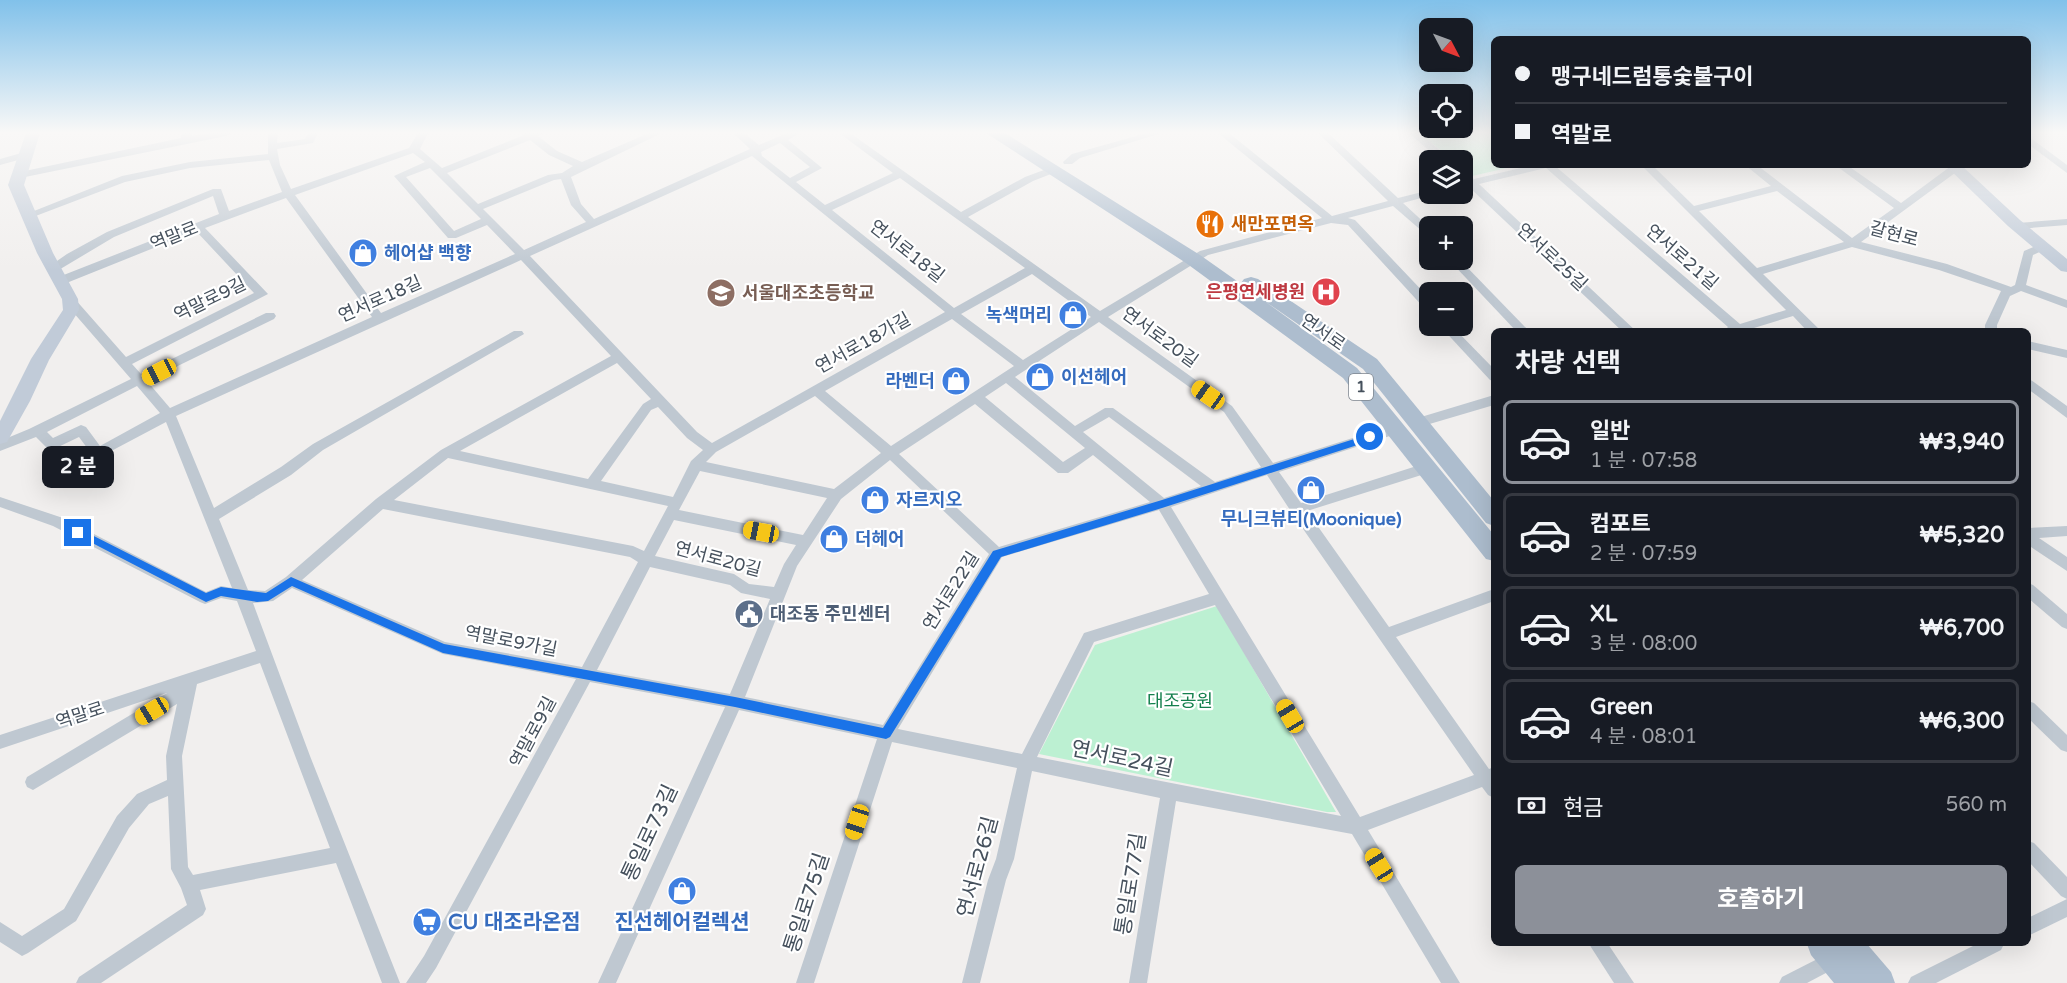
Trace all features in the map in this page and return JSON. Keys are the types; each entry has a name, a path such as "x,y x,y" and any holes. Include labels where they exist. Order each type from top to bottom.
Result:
{"main road":[{"name":"연서로","path":"1080,179 1198,256 1350,373 1491,548"},
{"name":"연서로","path":"1198,256 1272,296 1370,364 1491,513"},
{"path":"1835,949 1853,983"},
{"path":"1835,949 1880,983"}],"street":[{"path":"18,179 16,185 28,215 70,301 170,416 242,594 391,983"},
{"path":"28,215 123,179"},
{"path":"283,179 289,195 379,319"},
{"name":"역말로","path":"57,274 333,179"},
{"path":"402,179 452,236 489,220"},
{"path":"448,179 523,255 692,435 711,449"},
{"path":"477,208 547,179"},
{"path":"566,179 576,205 593,224"},
{"name":"연서로18길","path":"37,430 52,445 81,430 98,453 170,416 190,403 693,179"},
{"name":"연서로18길","path":"785,179 946,304 952,313 1024,367"},
{"path":"789,182 795,179"},
{"path":"824,210 890,179"},
{"path":"907,179 1032,268"},
{"path":"960,217 1029,179"},
{"path":"1280,179 1330,219 1351,222 1419,295"},
{"path":"1373,179 1419,224"},
{"name":"연서로21길","path":"1473,183 1489,179"},
{"name":"연서로21길","path":"1563,179 1730,328"},
{"path":"1660,179 1812,328"},
{"path":"1768,179 1852,243"},
{"path":"1860,179 1900,207"},
{"name":"갈현로","path":"1852,243 1936,179"},
{"name":"갈현로","path":"1967,179 2067,267"},
{"path":"1692,210 1778,187"},
{"name":"연서로25길","path":"1473,189 1627,328"},
{"name":"역말로","path":"57,274 68,257 161,213 217,191 225,216"},
{"path":"1198,256 1419,196"},
{"path":"2018,226 2067,222"},
{"name":"역말로9길","path":"124,363 262,294 198,227"},
{"path":"1756,272 1852,243"},
{"name":"갈현로","path":"1852,243 2067,304"},
{"path":"1991,328 2005,294 2016,289 2028,254 2042,247"},
{"name":"연서로20길","path":"735,702 791,564 836,495 890,453 1099,317 1198,256"},
{"name":"연서로20길","path":"1032,268 1227,409 1268,469"},
{"name":"연서로18가길","path":"696,465 711,449 1032,268"},
{"path":"1464,270 1520,328"},
{"path":"0,437 21,401 40,359 71,310 70,301"},
{"path":"1739,328 1795,311"},
{"path":"0,446 21,440 37,430 131,384 140,382 270,316"},
{"path":"211,517 286,471 318,447 519,334"},
{"path":"1455,336 1491,374"},
{"path":"2031,346 2067,354"},
{"path":"0,502 58,522 206,598 221,592 257,598 268,597 291,581 381,503 446,453 619,357"},
{"path":"1008,378 1162,504 1451,983"},
{"path":"2031,384 2067,413"},
{"path":"816,390 890,453 997,554"},
{"path":"977,398 1064,469 1094,448"},
{"path":"592,484 647,407 659,401"},
{"path":"1416,423 1491,401"},
{"path":"1074,432 1109,411 1212,488"},
{"name":"연서로22길","path":"886,734 997,554 1395,430"},
{"path":"446,453 592,484 673,508"},
{"path":"696,465 836,495"},
{"name":"역말로9길","path":"415,983 430,962 586,675 696,465"},
{"path":"1296,509 1426,468"},
{"path":"1268,469 1491,781 1356,827"},
{"path":"381,503 633,552 646,560"},
{"name":"연서로20길","path":"673,508 806,541"},
{"path":"2031,533 2067,531"},
{"path":"2031,540 2067,565"},
{"name":"연서로20길","path":"646,560 734,580 746,589 779,594"},
{"name":"역말로9가길","path":"291,581 443,648 735,702"},
{"path":"2031,592 2067,623"},
{"path":"1385,635 1491,596"},
{"path":"1026,762 1089,637 1220,597"},
{"name":"역말로","path":"0,742 264,655"},
{"path":"33,782 172,699 190,678"},
{"path":"86,983 197,909 189,884 180,869 174,756 190,678"},
{"name":"연서로24길","path":"735,702 1169,792 1356,827"},
{"name":"통일로73길","path":"607,983 735,702"},
{"path":"2031,711 2067,745"},
{"name":"통일로75길","path":"805,983 886,734"},
{"name":"연서로26길","path":"971,983 997,880 1005,859 1026,762"},
{"path":"0,931 22,947 70,915 123,822 143,799 176,784"},
{"name":"통일로77길","path":"1138,983 1169,792"},
{"path":"2031,852 2067,890"},
{"path":"189,884 341,854"},
{"path":"2031,926 2067,908"},
{"path":"1604,946 1625,983"},
{"path":"1917,983 1991,946"},
{"path":"1788,983 1835,949"}],"green space":[{"name":"대조공원","path":"1217,606 1336,812 1039,754 1095,645"}],"place":[{"name":"새만포면옥","path":"1210,224"},
{"name":"헤어샵 백향","path":"363,253"},
{"name":"은평연세병원","path":"1326,292"},
{"name":"서울대조초등학교","path":"721,293"},
{"name":"녹색머리","path":"1073,315"},
{"name":"이선헤어","path":"1040,377"},
{"name":"라벤더","path":"956,381"},
{"name":"무니크뷰티(Moonique)","path":"1311,490"},
{"name":"자르지오","path":"875,500"},
{"name":"더헤어","path":"834,539"},
{"name":"대조동 주민센터","path":"749,614"},
{"name":"진선헤어컬렉션","path":"682,891"},
{"name":"CU 대조라온점","path":"427,922"}],"route":[{"path":"78,533 206,598 221,592 257,598 268,597 291,581 443,648 735,702 886,734 997,554 1370,437"}]}
